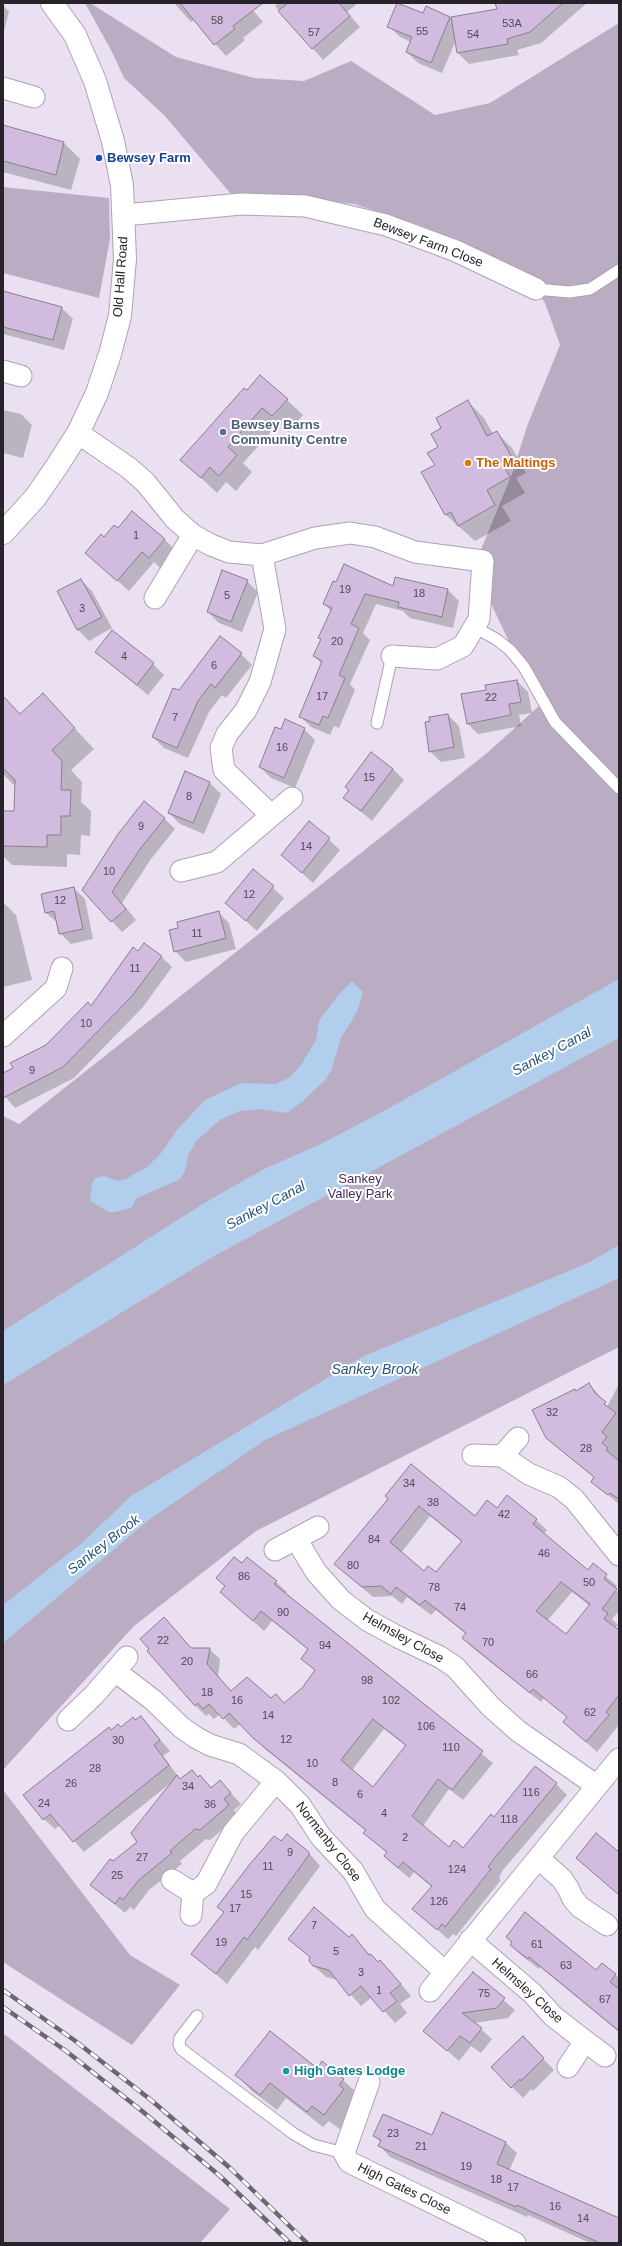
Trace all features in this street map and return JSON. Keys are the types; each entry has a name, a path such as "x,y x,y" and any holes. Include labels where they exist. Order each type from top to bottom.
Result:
{"street":[{"name":"Old Hall Road","path":"3,533 35,498 78,434 97,393 110,354 120,316 125,258 124,215 122,185 113,141 95,81 75,35 52,3"},
{"path":"3,88 34,96"},
{"name":"Bewsey Farm Close","path":"124,215 241,204 305,206 386,225 456,251 536,289"},
{"path":"78,434 129,468 145,482 175,519 193,535 211,545 229,552 262,555 315,538 350,533 375,537 415,552 483,561 479,619 463,646 437,659 392,656"},
{"path":"155,598 193,535"},
{"path":"262,555 275,629 260,682 246,710 227,734 221,748 224,770 271,815"},
{"path":"181,871 217,862 292,798"},
{"path":"3,1036 56,988 62,968"},
{"path":"502,1456 518,1438"},
{"path":"473,1455 502,1456 529,1474 559,1487 574,1499 619,1555"},
{"path":"276,1550 318,1527"},
{"name":"Helmsley Close","path":"296,1539 316,1572 341,1600 367,1620 440,1657 455,1667 491,1707 518,1730 597,1786"},
{"name":"Normanby Close","path":"68,1720 94,1696 121,1664 153,1700 181,1728 195,1738 210,1745 239,1754 276,1781 300,1805 321,1837 353,1871 375,1909 445,1972"},
{"path":"430,1991 619,1759"},
{"path":"193,1893 206,1884 214,1872 223,1850 233,1834 276,1781"},
{"path":"538,1858 562,1880 570,1890 572,1899 580,1907 607,1925"},
{"path":"172,1880 193,1893"},
{"path":"191,1915 193,1893"},
{"name":"Helmsley Close","path":"470,1940 532,1993 554,2016 605,2056"},
{"path":"568,2067 585,2041"},
{"name":"High Gates Close","path":"369,2082 344,2153 349,2162 515,2243"}],"lane":[{"path":"536,289 569,292 590,289 619,270"},
{"path":"474,627 496,639 524,666 555,722 619,788"},
{"path":"377,722 392,656"},
{"path":"197,2016 180,2038 179,2044 181,2049 294,2134 313,2145 344,2153"}],"green space":[{"name":"Sankey Valley Park","path":"85,3 90,3 176,57 254,78 304,81 351,61 435,115 490,103 619,23 619,1347 256,1531 134,1626 3,1770 3,1116 19,1124 487,753 539,706 474,567 513,471 527,426 560,345 545,303 536,289 463,244 422,226 354,204 254,193 231,194 164,115 124,78 112,52"},
{"path":"3,187 109,198 110,239 99,298 3,273"},
{"path":"3,1790 130,1955 180,1985 132,2045 3,1962"},
{"path":"3,2033 230,2209 200,2243 3,2243"}],"water":[{"name":"Sankey Canal","path":"619,979 619,1038 214,1256 3,1385 3,1331 206,1202 264,1169 321,1144 382,1112"},
{"path":"352,981 363,992 357,1012 341,1038 331,1071 325,1080 304,1100 287,1113 258,1109 240,1111 221,1119 197,1140 188,1155 185,1171 180,1179 137,1198 131,1208 109,1212 90,1201 92,1184 95,1178 104,1176 117,1181 126,1179 147,1167 162,1152 177,1130 205,1100 241,1083 275,1084 289,1078 301,1065 316,1040 319,1021 339,994"},
{"name":"Sankey Brook","path":"619,1245 619,1278 265,1440 150,1519 3,1643 3,1605 82,1543 131,1496 364,1356 588,1263"}],"building":[{"path":"180,3 263,3 233,26 235,29 214,45"},
{"path":"288,3 339,3 350,16 312,49 278,11"},
{"path":"397,3 423,13 426,6 450,17 431,63 406,52 412,37 387,27"},
{"path":"495,3 563,3 530,32 507,39 508,44 457,53 451,17 497,9"},
{"path":"3,125 64,142 56,175 3,161"},
{"path":"3,291 62,307 53,340 3,327"},
{"name":"Bewsey Barns Community Centre","path":"260,375 288,399 272,416 262,408 228,447 237,455 219,476 210,467 201,478 180,460 244,388 247,390"},
{"name":"The Maltings","path":"468,400 487,436 497,431 511,456 501,461 510,477 487,490 495,505 458,526 451,512 445,515 421,472 435,465 427,453 438,447 431,434 441,428 436,418"},
{"path":"132,511 165,539 149,558 142,552 117,581 85,553 101,534 104,537 114,525 118,528"},
{"path":"344,564 393,586 395,577 448,589 442,617 398,607 399,602 365,594 351,624 359,628 339,675 345,678 328,718 323,716 319,725 299,717 322,661 313,656 321,639 318,638 332,608 323,604 333,581 336,582"},
{"path":"222,570 248,580 231,622 207,612"},
{"path":"81,579 102,617 77,630 57,591"},
{"path":"112,630 154,663 137,685 95,652"},
{"path":"220,636 242,653 215,688 211,684 198,701 177,748 152,737 173,688 179,690"},
{"path":"517,680 521,702 509,704 511,715 467,724 461,694 486,690 485,685"},
{"path":"43,693 75,728 52,750 62,761 61,790 71,790 70,816 61,816 61,835 47,835 47,847 3,846 3,811 14,811 15,780 3,768 3,696 20,714"},
{"path":"448,714 454,747 429,752 425,722 430,721 429,717"},
{"path":"285,719 305,728 284,778 259,767 275,727 281,729"},
{"path":"371,752 393,769 361,811 343,798 349,790 345,787"},
{"path":"185,771 210,782 193,823 168,813"},
{"path":"144,801 165,818 140,849 112,892 126,909 111,922 82,890 118,834"},
{"path":"309,821 330,838 302,873 281,855"},
{"path":"253,869 274,886 246,921 225,903"},
{"path":"74,887 83,929 59,934 54,911 45,913 41,894"},
{"path":"219,911 226,938 174,952 169,930 178,928 177,922"},
{"path":"144,943 162,956 132,996 63,1067 3,1098 3,1073 13,1068 10,1063 46,1045 88,1002 91,1006 133,947 138,951"},
{"path":"589,1383 595,1393 606,1402 604,1404 616,1413 602,1432 607,1437 602,1443 608,1448 606,1450 619,1461 619,1499 610,1493 608,1495 591,1482 594,1477 546,1438 532,1410 575,1389 576,1391"},
{"path":"411,1464 475,1516 487,1500 497,1508 507,1495 537,1519 533,1524 588,1570 593,1563 607,1574 604,1579 617,1589 602,1609 608,1613 604,1619 619,1630 619,1695 606,1712 609,1715 586,1742 563,1722 567,1717 533,1689 530,1693 462,1638 466,1633 425,1600 420,1605 396,1587 391,1594 381,1586 362,1587 334,1564 388,1499 385,1496","holes":["419,1506 462,1541 436,1572 428,1566 424,1571 390,1542","561,1582 590,1604 566,1634 536,1611"]},
{"path":"234,1557 242,1563 247,1557 277,1581 274,1584 483,1751 452,1790 438,1779 412,1816 449,1847 454,1840 463,1848 491,1814 494,1817 535,1766 557,1783 493,1860 488,1867 491,1869 445,1927 442,1924 437,1930 412,1909 432,1886 403,1862 398,1868 384,1856 387,1852 363,1833 366,1830 253,1738 229,1713 223,1719 209,1704 203,1709 198,1703 195,1706 147,1651 149,1649 140,1639 164,1617 191,1648 210,1648 207,1664 231,1691 247,1677 271,1698 276,1694 284,1703 302,1688 315,1670 301,1659 308,1649 261,1611 253,1621 220,1592 225,1586 216,1578","holes":["373,1719 406,1745 373,1787 341,1760"]},
{"path":"141,1716 160,1740 154,1745 169,1765 73,1842 50,1814 43,1820 23,1795 109,1727 111,1730 118,1724 121,1727 133,1717 135,1720"},
{"path":"192,1770 198,1777 200,1775 211,1788 220,1780 231,1793 224,1799 229,1805 200,1830 195,1829 170,1851 172,1853 139,1880 123,1900 120,1897 115,1904 90,1885 110,1859 113,1861 137,1842 131,1833 177,1775 180,1779"},
{"path":"596,1833 619,1852 619,1895 576,1858"},
{"path":"287,1834 309,1852 309,1855 247,1940 244,1937 216,1974 191,1954 224,1912 217,1907 250,1864 274,1836 281,1841"},
{"path":"314,1907 349,1937 352,1934 369,1955 371,1954 378,1962 380,1960 401,1984 390,1993 397,2001 383,2012 361,1986 349,1996 329,1970 313,1966 309,1961 310,1957 288,1939"},
{"path":"525,1912 596,1970 602,1963 616,1974 610,1982 619,1989 619,2031 529,1957 528,1959 510,1945 512,1942 506,1937"},
{"path":"473,1972 505,1998 497,2008 462,2013 482,2028 470,2043 460,2036 447,2051 423,2031"},
{"name":"High Gates Lodge","path":"270,2031 317,2068 322,2061 344,2079 339,2085 344,2089 324,2115 312,2106 307,2112 270,2083 260,2095 235,2075"},
{"path":"523,2036 544,2058 521,2081 520,2079 511,2088 491,2067"},
{"path":"442,2112 506,2142 497,2164 619,2218 619,2243 600,2243 517,2205 516,2207 378,2146 381,2140 373,2136 383,2114 432,2135"}],"railway":[{"path":"3,1990 74,2040 151,2100 230,2168 307,2243"},
{"path":"3,2007 66,2051 142,2111 220,2176 290,2243"}],"place":[{"name":"Bewsey Farm","path":"99,158"},
{"name":"Bewsey Barns Community Centre","path":"223,432"},
{"name":"The Maltings","path":"468,463"},
{"name":"High Gates Lodge","path":"286,2071"}]}
